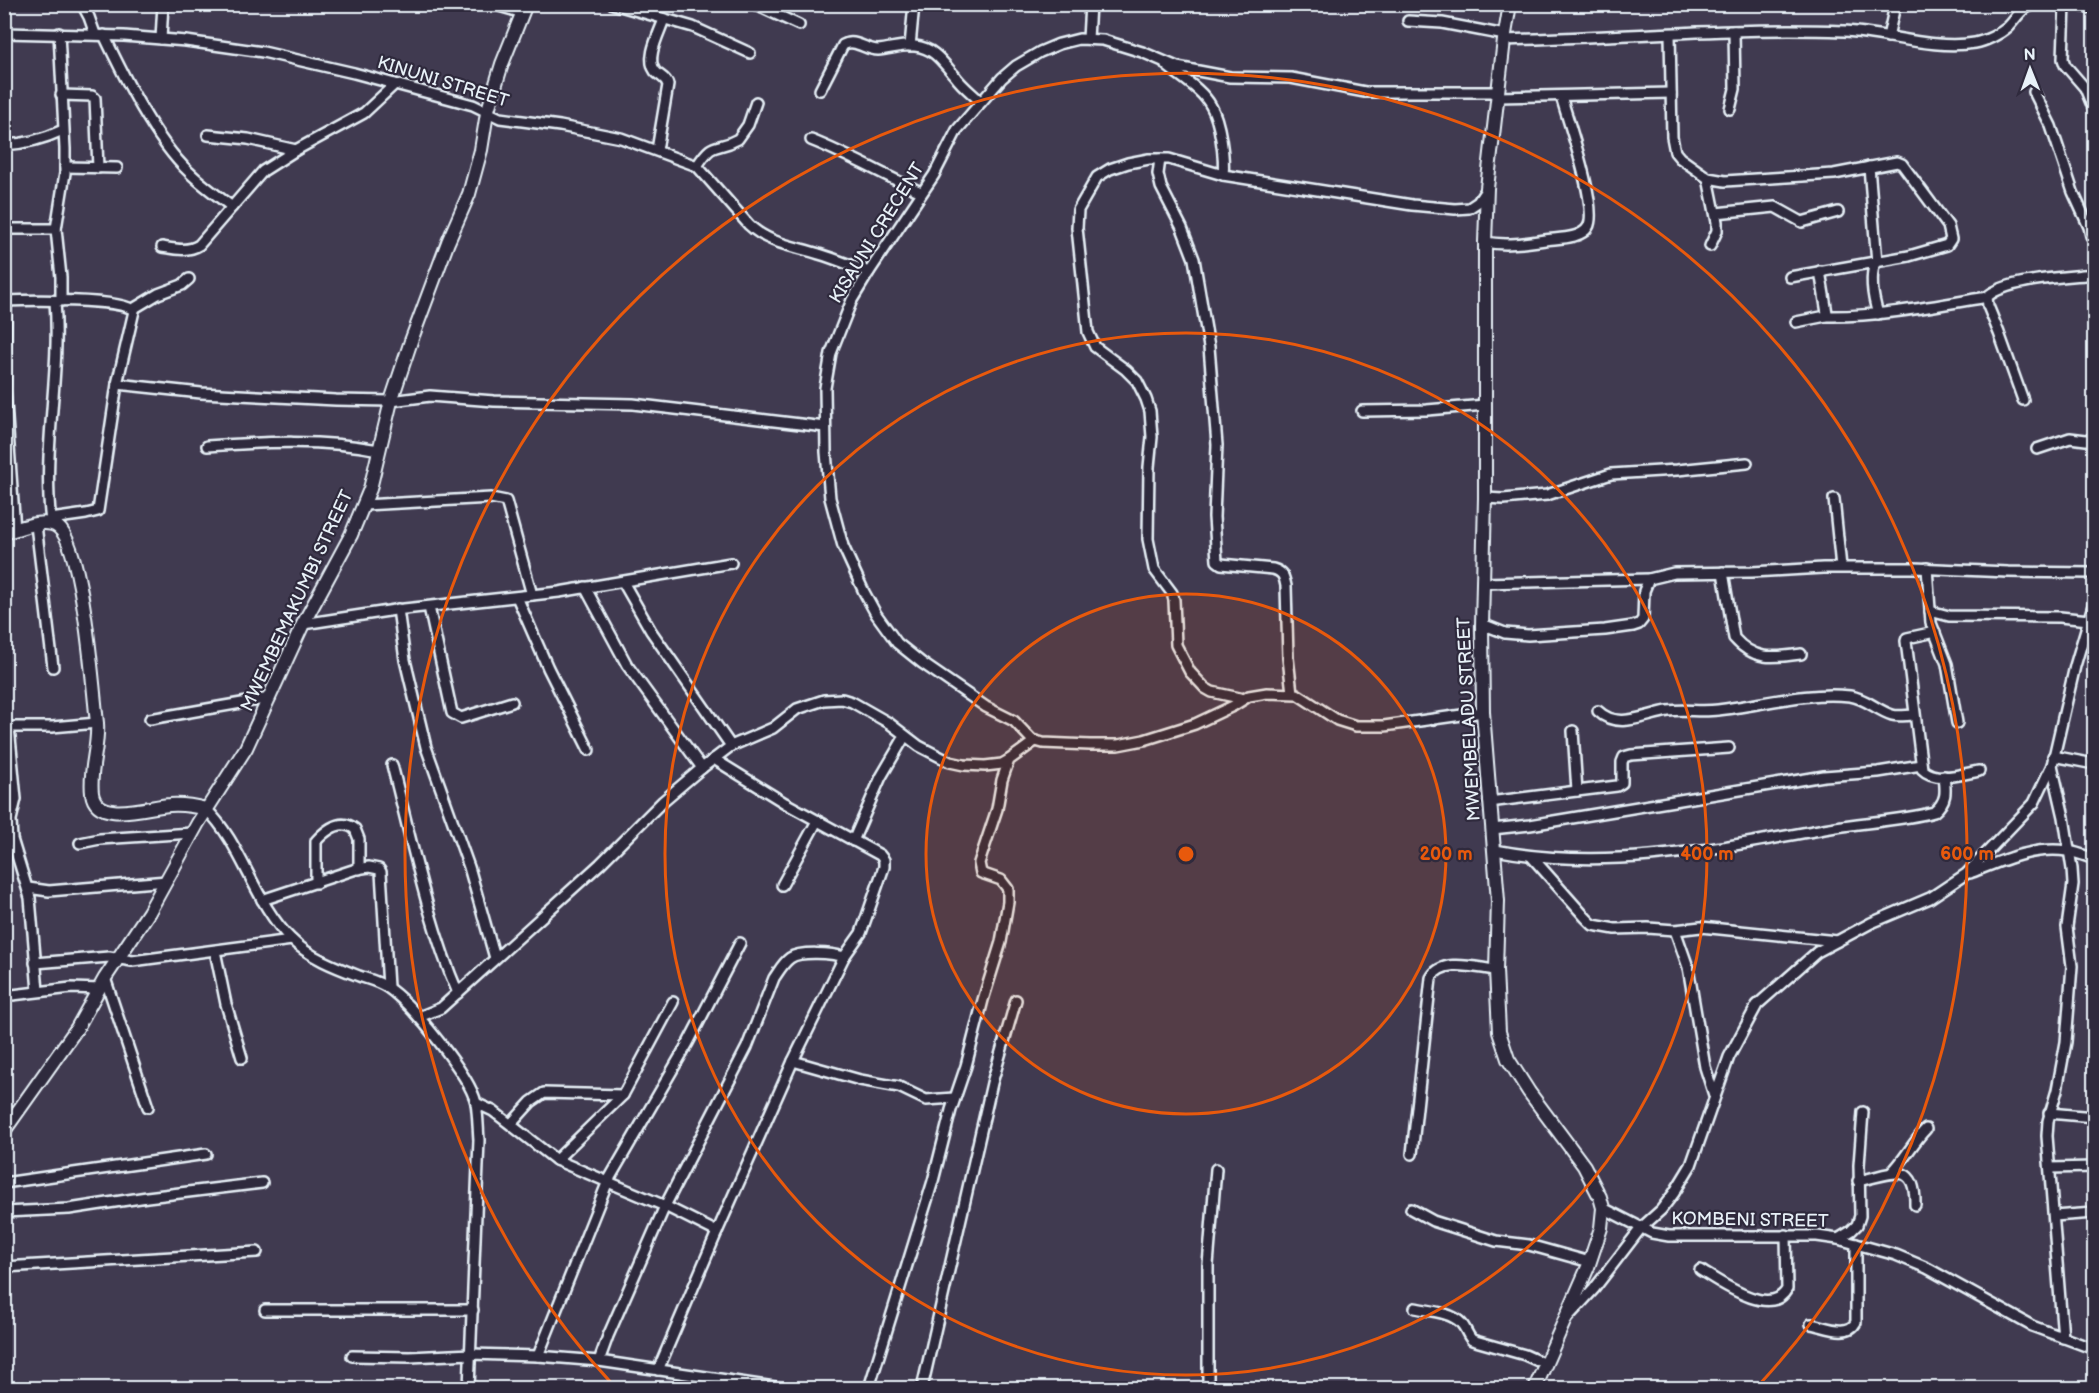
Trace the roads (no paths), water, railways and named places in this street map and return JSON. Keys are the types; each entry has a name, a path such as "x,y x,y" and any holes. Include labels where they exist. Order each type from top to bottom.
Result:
{"street":[{"path":"82,4 163,142 188,171 232,207"},
{"path":"161,39 163,4"},
{"path":"492,4 524,9"},
{"path":"613,4 693,27 750,53"},
{"path":"754,4 799,25"},
{"path":"910,46 915,4"},
{"path":"1088,39 1090,4"},
{"name":"MWEMBELADU STREET","path":"1510,4 1487,188 1485,242 1483,712 1498,901 1496,970 1499,1032 1508,1059 1529,1092 1584,1166 1600,1197 1603,1208"},
{"path":"1888,37 1894,10 1899,4"},
{"path":"1408,21 1442,23 1505,37 1734,31 1846,31 1936,43 1975,43 1990,38 2007,27 2016,14 2035,4"},
{"path":"2094,8 2066,4 2063,59 2065,65 2085,88 2094,110"},
{"name":"MWEMBEMAKUMBI STREET","path":"4,1131 77,1028 167,881 206,809 246,748 303,624 351,535 364,505 391,400 436,273 469,194 481,150 486,112 524,9"},
{"path":"657,150 668,86 666,80 654,70 651,62 664,19"},
{"path":"1730,109 1736,89 1734,31"},
{"name":"KINUNI STREET","path":"4,33 99,34 161,39 293,58 474,105 500,118 603,134 637,143 697,166 758,234 778,243 820,254 868,272"},
{"path":"59,33 65,167 56,229 61,278 51,413 49,495 51,522 64,533 70,546 85,625 98,735 92,774 92,793 101,809 112,811 169,805 189,805 206,809 224,831 262,900 292,940 327,963 388,987 419,1017 470,1087 476,1103 478,1140 469,1389"},
{"path":"1670,34 1672,137 1675,152 1686,163 1708,178 1725,181 1782,179 1834,174 1893,162 1902,164 1948,226 1951,239 1947,245 1909,256 1790,277"},
{"name":"KISAUNI CRECENT","path":"1035,741 1014,721 986,707 922,663 897,643 884,628 864,592 837,527 828,488 825,388 828,366 848,310 868,272 934,175 957,130 1002,78 1027,58 1059,44 1088,39 1113,42 1178,67 1230,77 1298,78 1365,92 1561,96 1671,93"},
{"path":"820,90 846,43 851,42 878,50 910,46 927,49 937,55 955,77 981,102"},
{"path":"1160,60 1211,105 1225,160 1223,175"},
{"path":"162,247 194,249 263,171 363,113 395,84"},
{"path":"2034,92 2051,126 2073,192 2094,239"},
{"path":"61,95 95,98 98,168"},
{"path":"1485,242 1499,245 1564,238 1581,233 1588,227 1589,209 1580,155 1561,96"},
{"path":"697,166 713,146 738,139 748,125 756,102"},
{"path":"4,146 25,144 63,130"},
{"path":"208,135 248,139 296,150"},
{"path":"811,140 854,158 921,192"},
{"path":"1160,159 1158,174 1161,187 1182,228 1194,259 1206,327 1217,445 1214,517 1218,561 1221,564 1274,569 1283,574 1286,585 1288,658 1292,693"},
{"path":"1245,699 1218,695 1205,688 1190,672 1176,645 1174,600 1172,593 1154,569 1148,539 1149,467 1152,437 1150,411 1137,381 1095,347 1088,332 1078,252 1078,210 1097,177 1103,173 1128,163 1160,159 1183,162 1223,175 1455,210 1469,208 1478,202 1487,188"},
{"path":"65,167 117,168"},
{"path":"1869,167 1876,262 1873,272 1874,301 1878,314"},
{"path":"1708,178 1716,213 1717,231 1710,246"},
{"path":"1716,213 1775,207 1802,222 1838,212"},
{"path":"4,229 56,229"},
{"path":"1820,271 1826,316"},
{"path":"1796,322 1826,316 1849,317 1878,314 1987,297 1999,289 2019,284 2094,274"},
{"path":"133,309 134,314 117,384 98,511 10,532 5,390 5,301 116,304 133,309 158,294 182,285 189,279"},
{"path":"1987,297 1988,306 2000,333 2023,400"},
{"path":"117,384 201,393 336,400 391,400 430,396 494,401 633,404 825,427"},
{"path":"1362,411 1427,410 1485,405"},
{"path":"2037,449 2070,438 2094,441"},
{"path":"207,446 280,442 379,450"},
{"path":"1485,498 1503,499 1547,495 1611,474 1747,463"},
{"path":"364,505 491,498 506,501 532,595"},
{"path":"1834,499 1841,567"},
{"path":"36,525 53,667"},
{"path":"303,624 398,609 517,597 624,582 731,562"},
{"path":"1483,583 1649,579 1674,573 1841,567 2094,573"},
{"path":"1927,568 1929,611 1947,664 1957,723"},
{"path":"1723,572 1734,638 1740,645 1750,653 1764,657 1801,654"},
{"path":"1482,624 1505,633 1528,635 1636,626 1643,619 1644,591 1649,579"},
{"path":"624,582 651,631 731,746"},
{"path":"585,587 627,664 702,768"},
{"path":"517,597 588,750"},
{"path":"1566,1318 1594,1289 1641,1228 1661,1210 1691,1166 1729,1057 1756,1005 1817,952 1870,923 1930,897 1965,874 2034,803 2053,760 2075,666 2094,602"},
{"path":"429,607 452,713 462,718 512,702"},
{"path":"398,609 405,660 426,747 469,867 495,958"},
{"path":"1929,611 1949,616 2060,617 2089,620"},
{"path":"1935,632 1907,638 1906,641 1922,769 1932,776 1979,771"},
{"path":"419,1017 441,1008 600,864 663,801 702,768 731,746 773,728 797,709 818,702 834,699 852,702 889,723 941,759 963,765 997,765 1010,760 1035,741 1110,745 1144,740 1195,724 1252,695 1267,693 1292,693 1302,696 1337,720 1356,726 1384,726 1483,712"},
{"path":"1598,711 1603,717 1623,720 1668,711 1719,710 1804,698 1850,696 1861,698 1893,715 1914,715"},
{"path":"150,719 270,698"},
{"path":"38,991 28,888 12,839 11,820 16,799 7,727 52,727 97,723"},
{"path":"1573,731 1577,791"},
{"path":"853,841 881,777 905,736"},
{"path":"1489,802 1617,786 1622,783 1622,762 1624,758 1631,755 1729,748"},
{"path":"658,1370 793,1061 844,957 861,933 884,867 884,861 880,855 714,759"},
{"path":"869,1389 933,1181 954,1098 966,1066 1001,942 1008,889 1001,880 984,875 979,867 997,808 1002,780 1010,760"},
{"path":"2053,760 2094,764"},
{"path":"2053,760 2072,869 2072,897 2067,927 2072,966 2066,1042 2057,1090 2049,1113 2047,1136 2063,1338"},
{"path":"392,765 427,900 447,968 458,993"},
{"path":"1492,829 1530,825 1824,776 1878,772 1922,765"},
{"path":"1495,850 1531,856 1614,860 1715,849 1852,824 1923,815 1934,812 1943,804 1946,795 1944,776"},
{"path":"782,885 818,821"},
{"path":"316,883 316,842 335,826 345,824 355,829 358,839 359,869"},
{"path":"80,843 100,839 192,833"},
{"path":"1965,874 2033,852 2068,851 2094,859"},
{"path":"1531,856 1593,925 1616,929 1675,930 1701,927 1837,941"},
{"path":"262,900 359,869 376,867 381,872 388,987"},
{"path":"28,888 49,891 167,881"},
{"path":"1675,930 1688,967 1705,1067 1714,1095"},
{"path":"35,963 119,957 132,961 292,940"},
{"path":"538,1356 609,1182 688,1043 740,943"},
{"path":"214,951 226,1004 242,1058"},
{"path":"599,1361 665,1206 747,1047 780,968 790,958 798,955 828,954 844,957"},
{"path":"1412,1154 1431,978 1435,972 1446,966 1496,970"},
{"path":"4,996 103,983 148,1107"},
{"path":"922,1389 992,1083 1016,1000"},
{"path":"556,1160 623,1095 673,1002"},
{"path":"793,1061 860,1080 899,1087 926,1100 954,1098"},
{"path":"511,1124 531,1102 544,1093 623,1095"},
{"path":"476,1103 493,1111 556,1160 665,1206 717,1232"},
{"path":"1838,1239 1851,1232 1860,1216 1858,1181 1863,1112"},
{"path":"2049,1113 2094,1117"},
{"path":"1892,1172 1926,1129"},
{"path":"4,1183 206,1154"},
{"path":"2050,1168 2094,1167"},
{"path":"1208,1389 1208,1265 1216,1169"},
{"path":"1858,1181 1892,1172 1904,1174 1911,1178 1915,1191 1915,1205"},
{"path":"4,1212 69,1209 262,1183"},
{"path":"1535,1389 1590,1262 1601,1228 1603,1208"},
{"name":"KOMBENI STREET","path":"1603,1208 1641,1228 1669,1236 1817,1236 1838,1239 1896,1255 1927,1268 2032,1326 2094,1349"},
{"path":"1411,1209 1433,1221 1496,1241 1529,1245 1590,1262"},
{"path":"2054,1216 2094,1213"},
{"path":"1700,1270 1752,1298 1774,1300 1783,1296 1787,1289 1786,1235"},
{"path":"1811,1324 1839,1330 1854,1327 1856,1322 1856,1244"},
{"path":"4,1267 256,1252"},
{"path":"1415,1308 1444,1314 1457,1320 1464,1326 1472,1340 1500,1347 1545,1364"},
{"path":"265,1310 473,1310"},
{"path":"352,1356 410,1357 471,1354 538,1356 599,1361 781,1389"}]}
